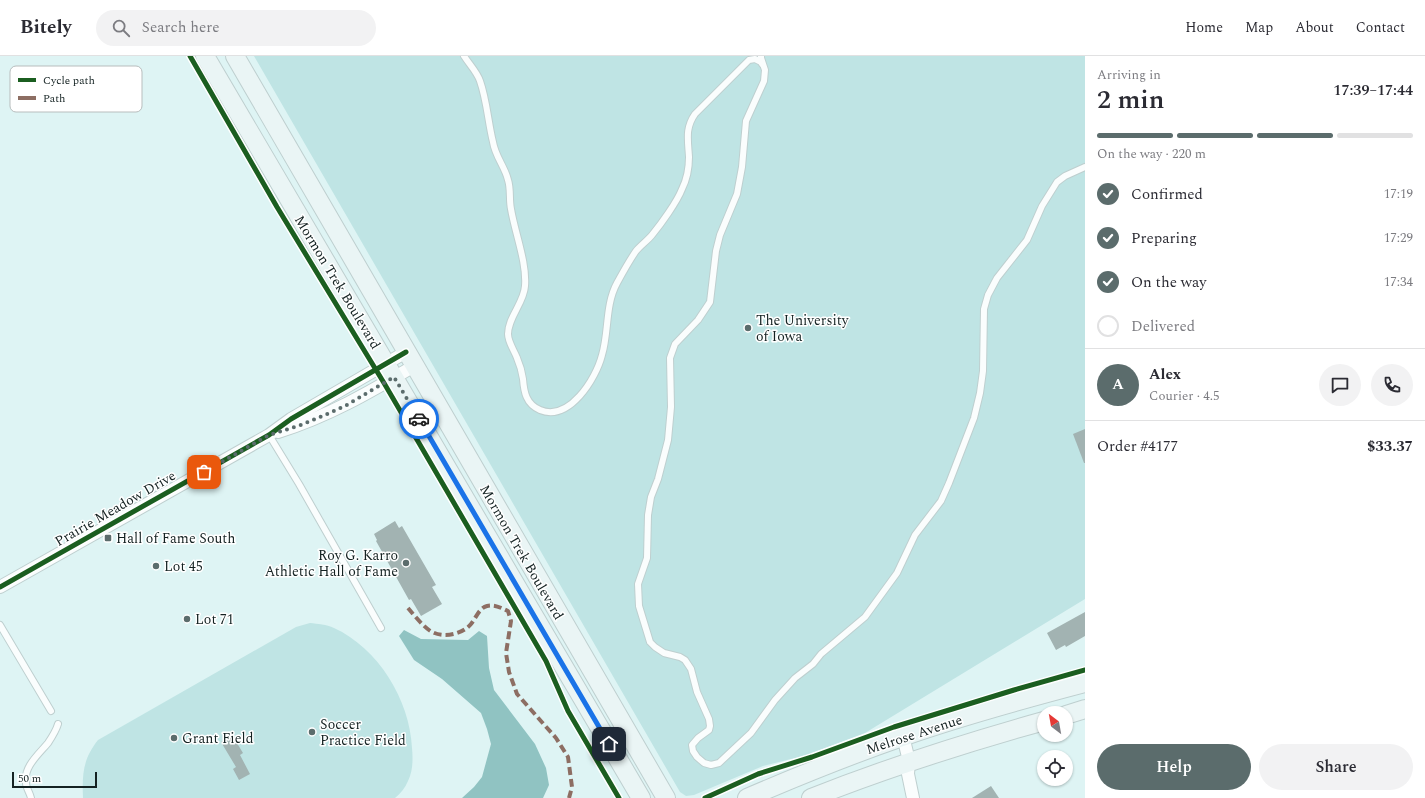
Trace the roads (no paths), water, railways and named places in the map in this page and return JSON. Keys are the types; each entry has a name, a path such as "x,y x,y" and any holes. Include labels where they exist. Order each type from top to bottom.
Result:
{"main road":[{"name":"Mormon Trek Boulevard","path":"204,56 390,370 640,798"},
{"name":"Mormon Trek Boulevard","path":"235,56 666,798"},
{"name":"Melrose Avenue","path":"747,798 903,736 1085,683"},
{"path":"1073,713 1085,709"},
{"name":"Melrose Avenue","path":"811,798 909,761 1037,723"}],"street":[{"name":"Prairie Meadow Drive","path":"0,587 269,435 291,419 410,359"},
{"path":"903,736 909,761 908,774 913,798"}],"lane":[{"path":"464,56 479,79 486,103 493,143 508,181 511,208 526,278 525,291 508,332 509,339 518,360 522,374 524,391 529,402 538,409 546,412 562,410 572,403 595,374 602,356 609,308 616,286 637,250 652,234 682,191 688,174 689,157 687,144 691,121 749,60 761,62 765,70"},
{"path":"762,56 761,58 765,70 764,81 746,121 742,167 737,194 720,234 716,250 710,302 698,320 674,344 670,358 671,407 668,440 658,478 651,497 648,515 647,558 638,584 639,606 650,642 664,653 680,657 685,660 691,669 697,692 704,706 710,726 709,730 698,738 692,745 693,751 704,763 711,765 719,763 751,734 775,700 796,678 813,664 821,654 865,617 898,573 915,535 940,501 949,483 974,418 983,371 984,309 988,295 997,278 1027,240 1042,206 1057,182 1085,167"},
{"path":"269,435 299,484 381,628"},
{"path":"0,625 51,711"},
{"path":"31,798 26,783 28,771 36,755 47,744 55,732 58,724"}],"place":[{"name":"The University of Iowa","path":"748,328"},
{"name":"Hall of Fame South","path":"108,538"},
{"name":"Roy G. Karro Athletic Hall of Fame","path":"406,563"},
{"name":"Lot 45","path":"156,566"},
{"name":"Lot 71","path":"187,619"},
{"name":"Soccer Practice Field","path":"312,732"},
{"name":"Grant Field","path":"174,738"}]}
